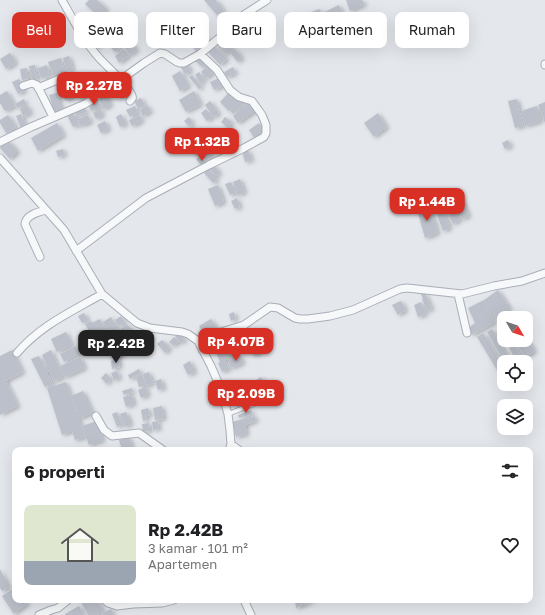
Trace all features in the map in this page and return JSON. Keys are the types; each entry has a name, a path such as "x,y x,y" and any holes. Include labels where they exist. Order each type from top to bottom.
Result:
{"street":[{"path":"62,0 98,58 121,80 132,94 132,99 130,102"},
{"path":"0,142 85,104 160,53 165,54 180,64 184,63 200,54 224,34 242,16 267,0"},
{"path":"76,251 146,198 264,137 266,133 266,125 262,115 252,101 239,97 230,90 217,70 200,54"},
{"path":"38,88 62,78"},
{"path":"24,86 32,83 37,85 53,117"},
{"path":"0,158 64,230 102,294 137,323 150,328 182,332 198,341 220,387 228,414 230,447"},
{"path":"40,257 25,222 32,214 46,210"},
{"path":"198,341 244,325 270,307 278,308 295,318 308,319 330,316 353,310 400,289 407,288 462,294 545,273"},
{"path":"17,354 38,332 59,318 102,294"},
{"path":"458,294 468,333"},
{"path":"96,416 104,430 112,436 139,433 159,447"},
{"path":"39,615 51,610 58,612 66,603"},
{"path":"108,603 117,606 162,603"},
{"path":"245,603 251,615"}],"lane":[{"path":"228,414 254,404"}],"building":[{"path":"89,0 97,0 107,9 104,12 94,12 85,4"},
{"path":"204,0 216,0 224,10 217,12 217,15"},
{"path":"346,0 362,0 365,4 350,11"},
{"path":"339,5 342,12 324,12"},
{"path":"319,9 321,12 311,12"},
{"path":"213,45 227,59 220,65 207,51"},
{"path":"111,48 120,48 115,52"},
{"path":"125,48 135,48 137,50 130,55"},
{"path":"194,48 201,48 197,52"},
{"path":"220,48 233,48 225,54"},
{"path":"124,49 129,56 119,63 115,56"},
{"path":"235,49 242,58 238,62 230,53"},
{"path":"10,53 16,63 6,69 0,59"},
{"path":"200,55 208,63 203,68 195,61"},
{"path":"69,56 73,69 67,71 63,58"},
{"path":"61,58 65,72 53,76 48,62"},
{"path":"186,62 191,71 185,74 180,66"},
{"path":"35,65 38,79 32,80 29,66"},
{"path":"47,65 50,76 41,78 38,68"},
{"path":"207,66 213,72 207,78 201,72"},
{"path":"233,67 236,73 227,77 224,72"},
{"path":"27,68 29,79 22,80 20,69"},
{"path":"180,71 189,86 180,91 172,76"},
{"path":"199,72 205,80 201,83 195,75"},
{"path":"94,73 97,86 93,87 90,74"},
{"path":"192,75 202,87 199,89 189,77"},
{"path":"87,78 90,89 84,91 81,80"},
{"path":"219,78 223,86 214,90 210,82"},
{"path":"19,79 25,91 18,94 12,82"},
{"path":"69,82 72,98 65,100 61,84"},
{"path":"80,83 85,96 78,98 74,85"},
{"path":"124,85 128,93 119,97 115,89"},
{"path":"7,91 15,106 5,111 0,103 0,95"},
{"path":"194,91 201,104 186,112 179,100"},
{"path":"230,91 239,100 229,111 220,102"},
{"path":"57,93 62,111 55,114 49,95"},
{"path":"106,95 111,105 103,109 99,98"},
{"path":"141,98 145,105 138,108 134,101"},
{"path":"24,99 26,104 18,108 15,104"},
{"path":"243,99 246,102 233,114 230,110"},
{"path":"517,99 523,126 515,128 508,101"},
{"path":"97,100 100,107 91,111 88,104"},
{"path":"210,101 219,113 214,117 205,105"},
{"path":"250,101 256,110 238,123 233,116"},
{"path":"545,102 545,123 538,105"},
{"path":"147,105 151,111 143,116 140,110"},
{"path":"28,106 31,113 23,116 20,109"},
{"path":"135,106 138,113 130,117 126,110"},
{"path":"537,106 541,121 525,126 521,111"},
{"path":"85,108 87,112 77,116 75,112"},
{"path":"100,109 103,115 96,119 93,113"},
{"path":"206,109 212,117 207,121 201,113"},
{"path":"73,112 79,124 73,127 67,115"},
{"path":"378,113 387,127 374,137 364,123"},
{"path":"21,114 26,125 21,128 16,116"},
{"path":"121,114 126,124 120,127 116,117"},
{"path":"8,115 16,127 7,134 0,123 0,120"},
{"path":"88,115 91,122 80,126 78,119"},
{"path":"140,115 142,121 132,126 129,120"},
{"path":"189,117 193,123 189,126 184,121"},
{"path":"225,117 232,122 228,128 221,122"},
{"path":"105,121 109,129 101,133 97,125"},
{"path":"57,123 64,135 38,151 31,138"},
{"path":"259,123 266,132 255,139 249,130"},
{"path":"191,128 207,145 202,149 187,132"},
{"path":"183,132 190,137 186,142 179,136"},
{"path":"7,140 18,151 10,159 0,148"},
{"path":"508,140 511,146 505,149 502,143"},
{"path":"193,144 200,152 196,155 189,147"},
{"path":"63,149 65,155 58,157 56,151"},
{"path":"206,150 212,157 207,162 201,155"},
{"path":"248,150 252,160 245,162 242,152"},
{"path":"200,156 208,165 203,168 196,159"},
{"path":"213,164 220,173 216,176 208,167"},
{"path":"209,169 217,180 213,183 204,173"},
{"path":"240,179 245,192 238,195 233,182"},
{"path":"231,182 236,193 230,195 225,184"},
{"path":"218,185 224,202 215,206 208,189"},
{"path":"460,194 469,216 462,219 453,197"},
{"path":"448,196 460,220 453,224 441,199"},
{"path":"237,198 240,207 235,209 231,201"},
{"path":"438,198 450,228 443,231 432,201"},
{"path":"429,206 438,233 425,238 417,210"},
{"path":"498,290 510,308 506,311 497,311 496,318 484,300"},
{"path":"425,293 432,309 427,311 421,294"},
{"path":"484,300 495,322 472,335 468,328 475,323 477,327 468,308"},
{"path":"401,301 406,310 398,315 392,305"},
{"path":"421,302 426,314 418,317 414,305"},
{"path":"234,312 236,319 231,321 229,314"},
{"path":"84,313 88,320 82,323 78,316"},
{"path":"121,316 125,322 119,326 115,320"},
{"path":"111,317 118,330 111,334 103,322"},
{"path":"100,319 106,331 93,338 85,324 91,321 92,323"},
{"path":"211,319 217,328 205,336 199,326"},
{"path":"127,324 131,329 124,334 120,329"},
{"path":"492,329 497,338 497,347 502,347 507,355 500,355 487,332"},
{"path":"246,330 250,338 244,341 240,333"},
{"path":"66,332 72,345 57,352 51,339"},
{"path":"120,332 128,344 122,348 114,336"},
{"path":"234,332 236,336 239,336 240,341 232,343 230,334"},
{"path":"179,333 185,339 182,343 175,337"},
{"path":"483,333 497,356 497,370 477,337"},
{"path":"216,336 221,346 214,350 211,345 206,347 204,342"},
{"path":"174,337 179,341 174,346 169,342"},
{"path":"114,338 123,355 115,359 106,342"},
{"path":"162,340 170,348 165,353 157,344"},
{"path":"251,341 260,351 255,356 246,346"},
{"path":"232,345 236,355 220,362 216,352"},
{"path":"75,346 79,354 64,362 60,354"},
{"path":"516,347 520,355 513,355 509,348"},
{"path":"519,347 532,347 535,351 528,355 524,355"},
{"path":"12,350 23,372 6,381 18,406 0,415 0,356"},
{"path":"51,350 63,377 54,381 49,371 47,372 53,384 45,387 31,359 39,356 44,367 47,366 42,355"},
{"path":"240,355 243,363 231,368 228,360"},
{"path":"80,357 85,368 65,377 60,366"},
{"path":"119,359 120,367 112,369 111,361"},
{"path":"225,360 229,369 222,372 218,363"},
{"path":"190,361 195,372 188,375 183,365"},
{"path":"139,369 141,373 130,379 128,375"},
{"path":"117,371 120,378 114,380 111,373"},
{"path":"149,372 153,383 147,386 143,374"},
{"path":"106,373 111,379 107,384 101,378"},
{"path":"142,374 146,385 139,387 136,377"},
{"path":"261,377 272,395 264,400 253,382"},
{"path":"161,379 164,388 158,390 155,381"},
{"path":"239,381 242,386 235,390 232,384"},
{"path":"66,382 85,437 75,440 72,431 62,435 47,388"},
{"path":"146,387 148,395 141,398 138,390"},
{"path":"132,388 133,392 124,395 122,391"},
{"path":"247,389 253,400 238,408 232,397"},
{"path":"83,391 93,413 80,418 71,396"},
{"path":"132,395 134,404 126,407 123,397"},
{"path":"162,406 164,419 155,420 153,408"},
{"path":"148,408 150,415 146,416 147,420 143,421 141,410"},
{"path":"251,410 253,414 239,418 238,415"},
{"path":"117,412 122,425 117,427 112,414"},
{"path":"126,412 131,424 125,427 120,414"},
{"path":"255,416 256,421 245,425 247,434 236,437 232,422"},
{"path":"97,421 103,440 89,445 82,426"},
{"path":"158,421 159,429 153,430 152,422"},
{"path":"149,423 150,431 143,432 142,424"},
{"path":"129,437 132,447 121,447 119,440"},
{"path":"0,569 9,587 2,591 0,588"},
{"path":"12,589 12,603 28,603 14,614 2,596"},
{"path":"82,603 99,603 103,611 97,615 88,615"},
{"path":"295,603 308,603 296,608"},
{"path":"79,606 84,615 65,615 65,614"},
{"path":"111,609 114,615 103,615 102,613"}]}
